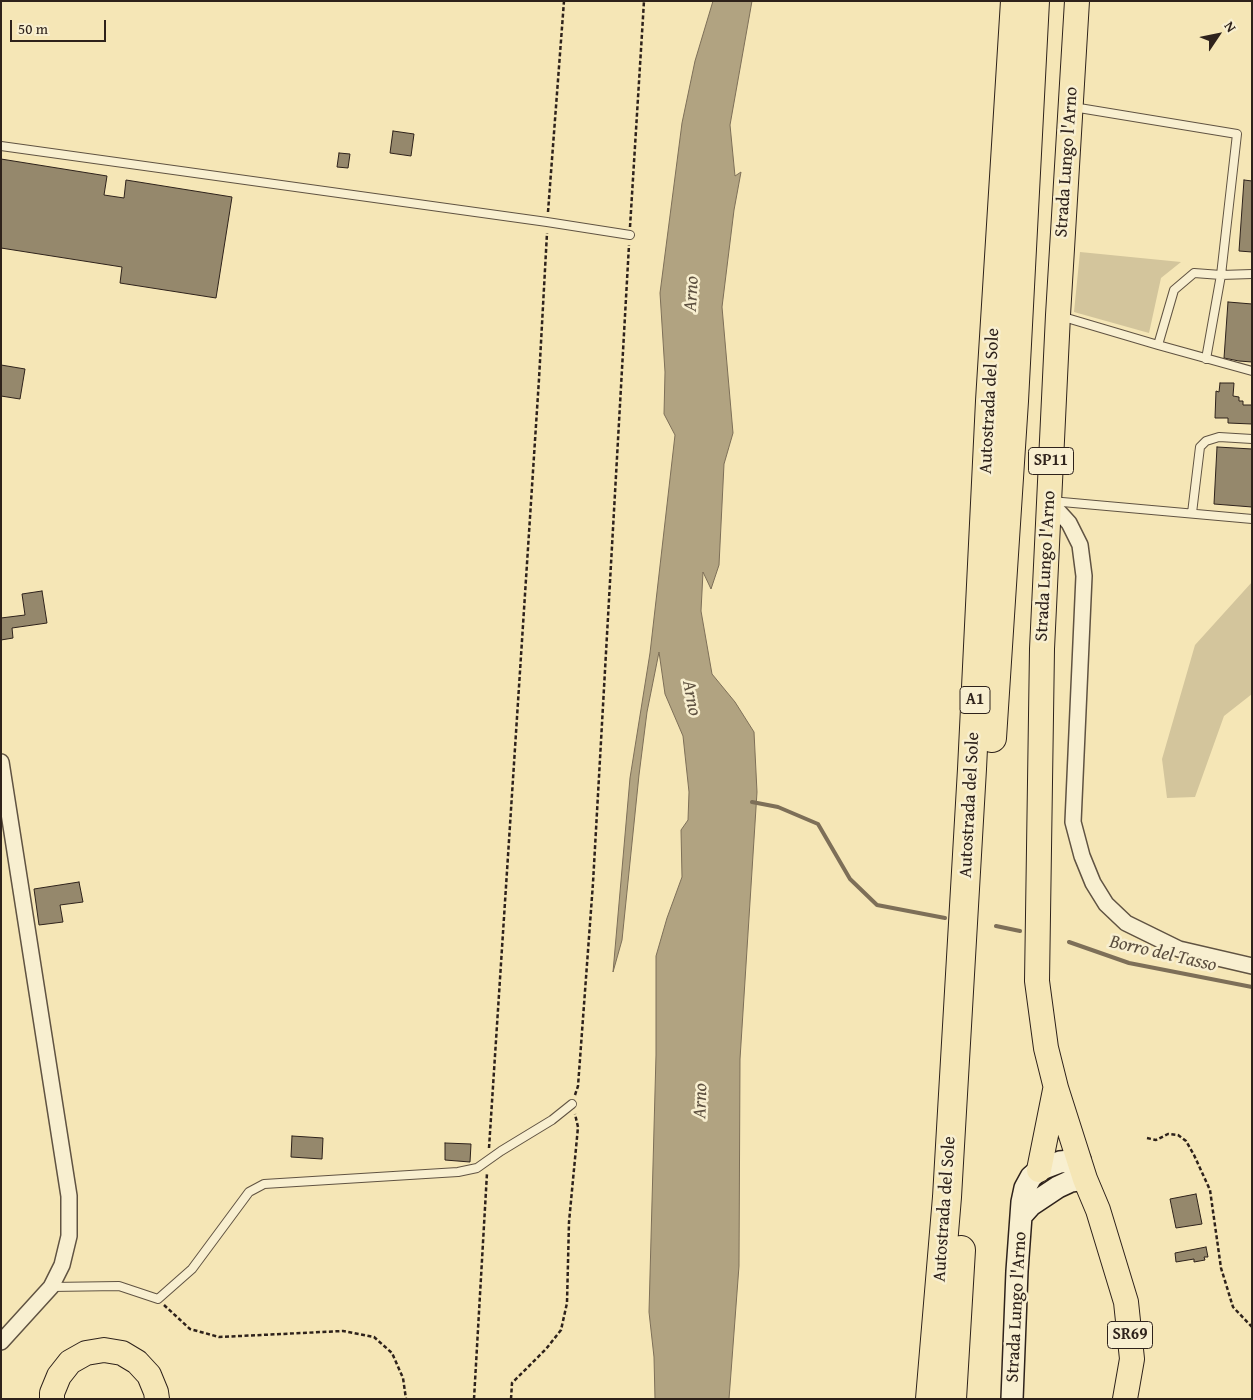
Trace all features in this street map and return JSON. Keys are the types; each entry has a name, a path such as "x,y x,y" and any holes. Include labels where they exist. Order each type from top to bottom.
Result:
{"highway":[{"name":"Autostrada del Sole","path":"930,1399 948,1177 972,769 990,401 1015,1"},
{"name":"Autostrada del Sole","path":"952,1399 987,812 1015,392 1035,1"}],"main road":[{"name":"Strada Lungo l'Arno","path":"1077,1 1058,315 1042,649 1037,981 1046,1048 1056,1088 1118,1271 1126,1302 1132,1359 1124,1399"},
{"path":"1039,1170 1056,1088"},
{"path":"52,1399 52,1393 59,1376 70,1362 86,1353 104,1350 122,1353 138,1362 149,1375 159,1397"}],"street":[{"path":"1049,500 1069,523 1080,545 1083,568 1073,822 1082,856 1093,883 1106,904 1126,923 1179,949 1252,966"},
{"path":"1,762 69,1196 69,1236 62,1265 51,1287 1,1342"},
{"path":"1022,1215 1031,1205 1058,1187 1071,1181 1082,1169 1060,1162 1039,1170"},
{"name":"Strada Lungo l'Arno","path":"1012,1399 1022,1202 1025,1188 1031,1176 1039,1170"}],"lane":[{"path":"1071,107 1236,134 1221,275 1206,359"},
{"path":"1,146 630,234"},
{"path":"1158,345 1174,290 1194,273 1221,275 1252,274"},
{"path":"1058,315 1252,371"},
{"path":"1192,513 1200,447 1206,441 1220,437 1252,439"},
{"path":"1049,500 1252,519"},
{"path":"51,1287 119,1286 158,1299 192,1269 249,1192 264,1184 458,1172 477,1168 552,1120 572,1104"}],"path":[{"path":"474,1399 539,379 547,222 564,1"},
{"path":"511,1399 512,1382 546,1349 561,1330 566,1303 569,1222 578,1127 572,1104 578,1086 593,893 644,1"},
{"path":"1147,1138 1156,1140 1168,1134 1178,1135 1186,1141 1194,1154 1210,1190 1221,1268 1233,1307 1252,1327"},
{"path":"158,1299 190,1329 219,1337 343,1331 374,1337 392,1353 404,1378 406,1399"}],"shaded area":[{"path":"1080,252 1181,262 1161,278 1149,333 1074,312"},
{"path":"1252,582 1252,694 1224,716 1195,797 1167,798 1162,759 1195,645"}],"water":[{"name":"Arno","path":"713,1 752,1 730,125 735,176 741,172 734,210 722,307 733,433 724,464 719,565 711,589 703,572 701,611 712,674 735,702 754,732 757,792 740,1059 739,1266 729,1399 655,1399 654,1357 649,1312 656,1055 656,956 682,877 681,830 688,820 689,792 683,736 665,694 659,652 647,712 622,940 613,972 630,778 650,653 675,435 664,414 665,372 660,293 682,123 695,61"}],"building":[{"path":"393,131 414,134 411,156 390,153"},
{"path":"339,153 350,154 348,168 337,167"},
{"path":"1,159 107,176 104,195 124,198 126,180 232,197 216,298 120,283 122,267 1,248"},
{"path":"1244,180 1252,181 1252,252 1239,251"},
{"path":"1228,302 1252,304 1252,362 1224,358"},
{"path":"1,365 25,369 20,399 1,396"},
{"path":"1220,383 1234,383 1233,396 1239,397 1239,401 1243,401 1243,405 1252,405 1252,424 1228,423 1228,418 1215,418 1216,391 1219,392"},
{"path":"1217,447 1252,449 1252,507 1214,504"},
{"path":"42,591 47,623 12,628 13,638 1,640 1,618 25,615 22,594"},
{"path":"79,882 83,902 60,905 63,922 39,925 34,889"},
{"path":"292,1136 323,1138 322,1159 291,1157"},
{"path":"445,1143 471,1144 470,1162 445,1160"},
{"path":"1196,1194 1202,1224 1176,1228 1170,1199"},
{"path":"1206,1247 1208,1257 1204,1257 1205,1260 1194,1262 1194,1259 1176,1262 1175,1253"}],"waterway":[{"name":"Borro del Tasso","path":"752,802 778,807 818,824 850,879 877,905 945,918"},
{"name":"Borro del Tasso","path":"996,926 1020,931"},
{"name":"Borro del Tasso","path":"1069,942 1129,963 1252,987"}]}
